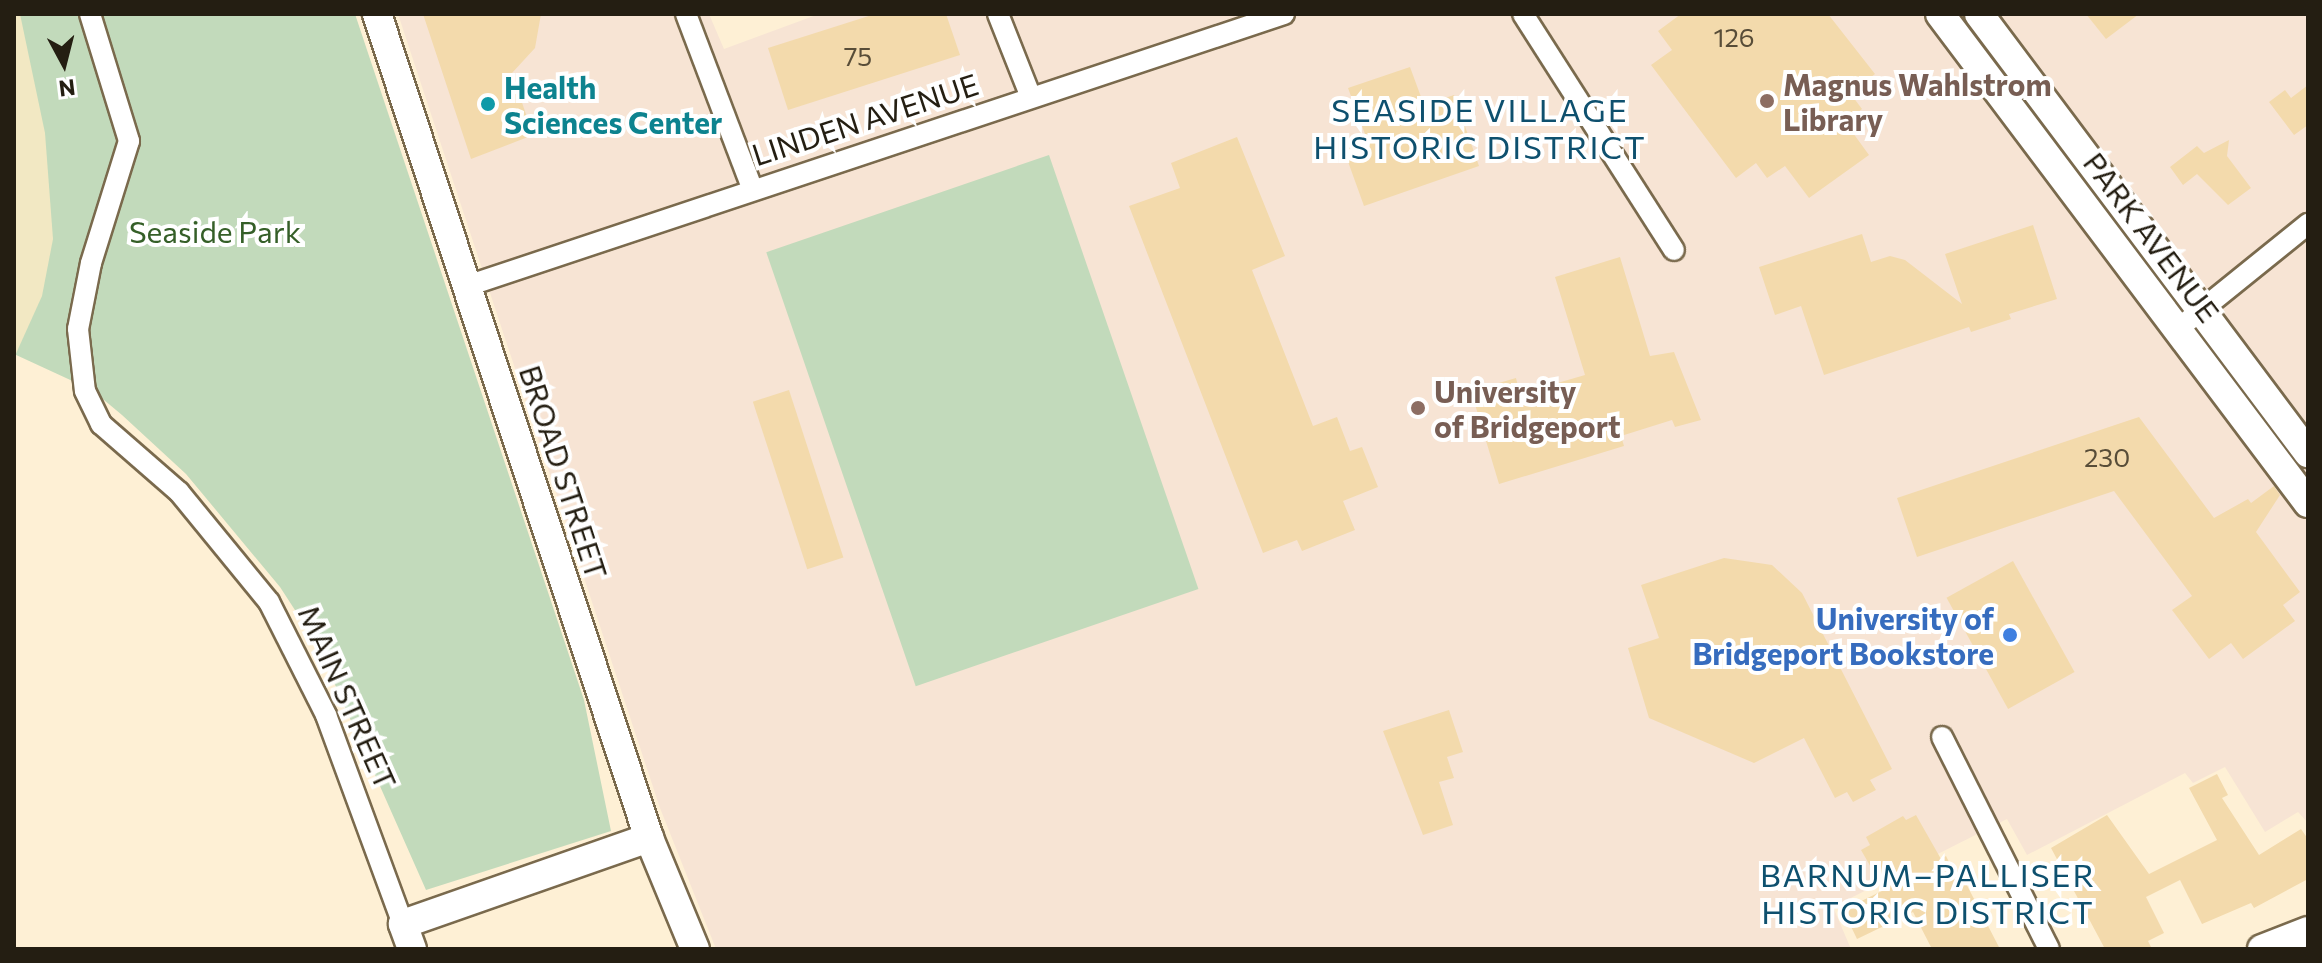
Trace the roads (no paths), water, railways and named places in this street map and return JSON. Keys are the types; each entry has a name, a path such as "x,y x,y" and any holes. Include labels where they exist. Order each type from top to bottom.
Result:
{"street":[{"name":"MAIN STREET","path":"90,14 129,141 91,263 78,329 85,391 101,424 179,492 269,602 326,715 407,936"},
{"name":"BROAD STREET","path":"377,14 649,838 695,949"},
{"path":"686,14 752,188"},
{"path":"998,14 1030,95"},
{"name":"LINDEN AVENUE","path":"467,286 1030,95 1284,14"},
{"path":"1523,14 1674,250"},
{"name":"PARK AVENUE","path":"1940,14 2190,320 2308,453"},
{"name":"PARK AVENUE","path":"1979,14 2190,320 2308,503"},
{"path":"2190,320 2308,224"},
{"path":"1942,737 2049,949"},
{"path":"407,936 649,838"},
{"path":"2262,949 2308,931"}],"place":[{"name":"Magnus Wahlstrom Library","path":"1767,101"},
{"name":"Health Sciences Center","path":"488,104"},
{"name":"University of Bridgeport","path":"1418,408"},
{"name":"University of Bridgeport Bookstore","path":"2010,635"}],"district":[{"name":"SEASIDE VILLAGE HISTORIC DISTRICT","path":"1480,128"},
{"name":"BARNUM–PALLISER HISTORIC DISTRICT","path":"1928,894"}],"park label":[{"name":"Seaside Park","path":"215,231"}]}
